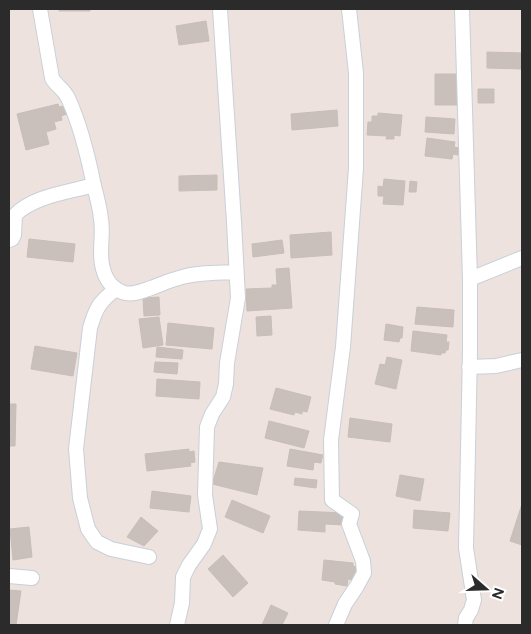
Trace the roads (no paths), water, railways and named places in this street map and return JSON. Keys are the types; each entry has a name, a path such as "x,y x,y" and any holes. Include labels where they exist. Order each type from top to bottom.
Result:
{"street":[{"path":"40,9 52,78 54,83 64,91 81,131 91,166 102,220 101,258 110,283 124,293 134,294 181,277 236,272"},
{"path":"177,625 182,603 183,577 204,544 210,529 205,495 207,427 212,414 223,398 238,298 220,9"},
{"path":"336,625 345,604 364,573 363,560 349,524 352,514 332,500 331,440 343,347 356,168 356,73 349,9"},
{"path":"462,9 470,279 466,548 474,600 465,625"},
{"path":"9,240 14,235 14,215 25,206 44,198 94,185"},
{"path":"470,279 522,258"},
{"path":"116,289 104,298 96,310 90,328 76,449 80,498 88,529 97,542 111,549 148,557"},
{"path":"469,366 496,366 522,360"},
{"path":"9,576 32,578"}]}
